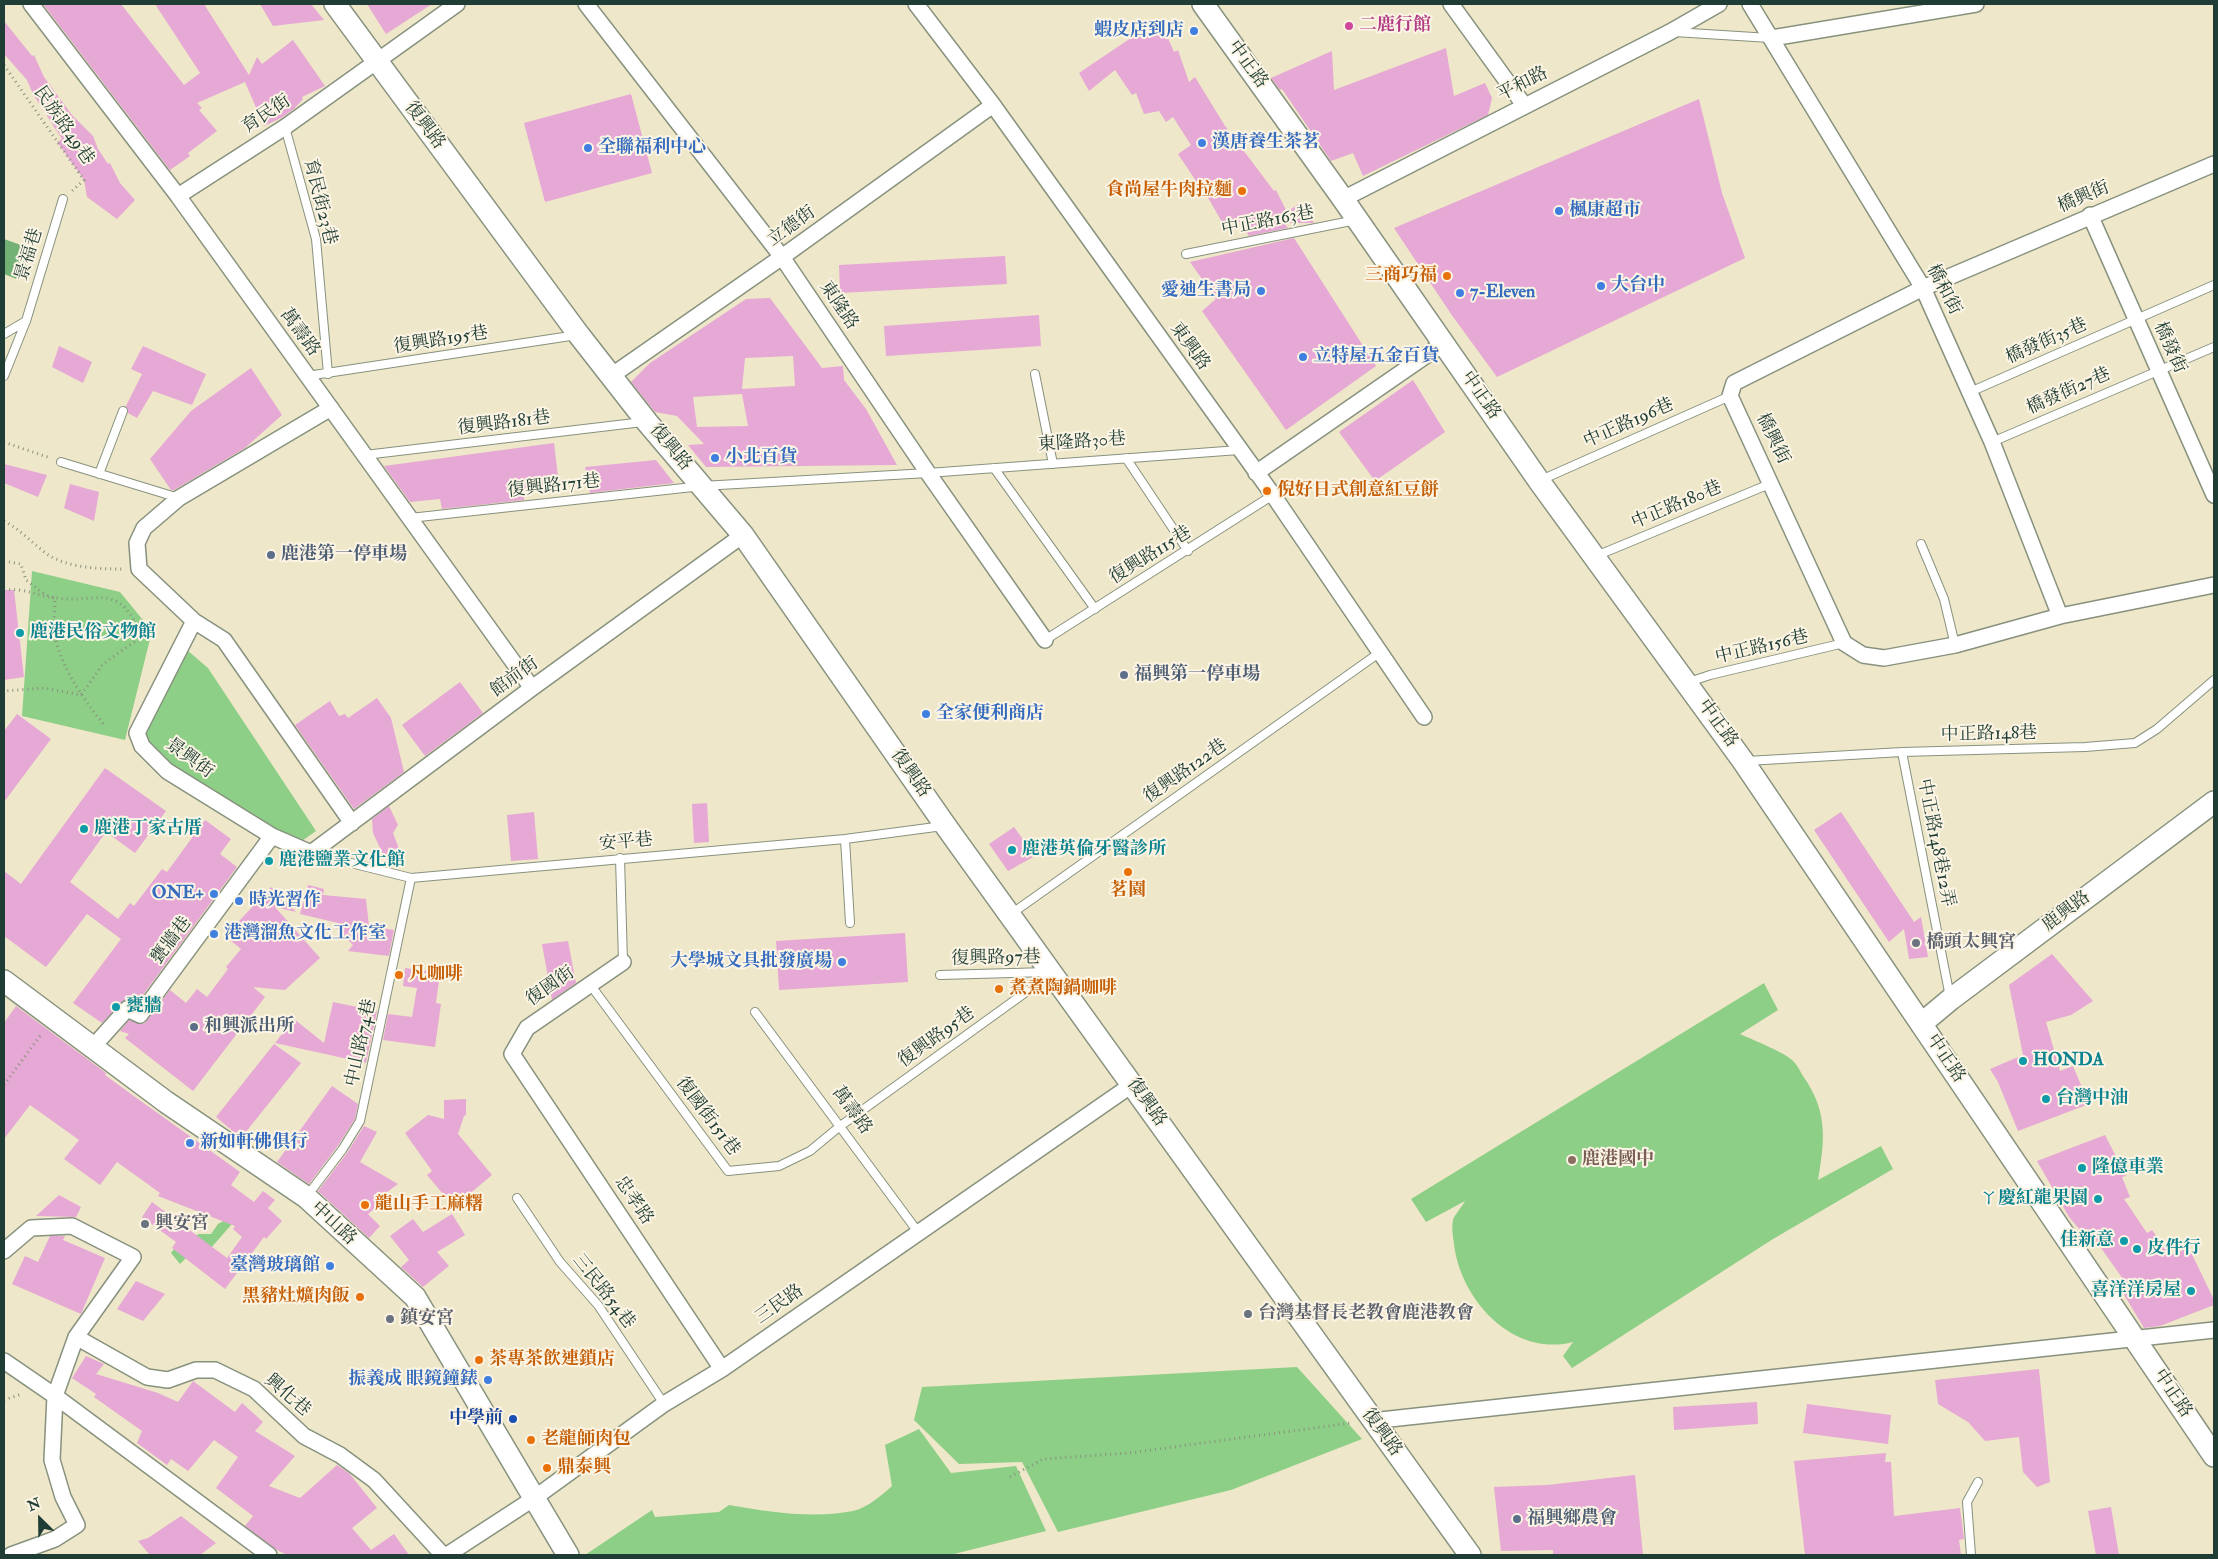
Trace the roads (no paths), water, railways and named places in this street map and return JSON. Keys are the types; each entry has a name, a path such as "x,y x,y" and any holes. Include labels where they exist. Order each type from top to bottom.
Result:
{"street":[{"name":"萬壽路","path":"31,4 178,196 532,688"},
{"name":"復興路","path":"336,4 375,60 611,376 647,422 743,535 946,825 1133,1084 1371,1421 1470,1555"},
{"name":"育民街","path":"178,196 285,127 375,60 457,4"},
{"name":"東隆路","path":"586,4 782,257 928,473 1045,640"},
{"name":"東興路","path":"916,4 993,105 1272,495 1378,653 1424,717"},
{"name":"中正路","path":"1203,4 1343,198 1356,220 1539,481 1743,761 2214,1456"},
{"path":"1450,4 1524,105"},
{"name":"平和路","path":"1343,198 1670,32 1719,4"},
{"name":"橋和街","path":"1750,4 1923,288 1992,442 2060,616"},
{"path":"1772,38 1976,4"},
{"name":"立德街","path":"611,376 782,257 993,105"},
{"name":"橋興街","path":"1844,644 1772,483 1730,396 1734,383 1923,288 2214,164"},
{"name":"橋發街","path":"2090,216 2214,495"},
{"path":"1256,473 1444,343"},
{"path":"331,408 179,498 144,528 137,543 139,570 194,621 224,640 352,823"},
{"name":"館前街","path":"311,853 532,688 743,535"},
{"path":"1844,644 1863,655 1884,658 1954,645 2060,616 2214,585"},
{"name":"景興街","path":"194,621 137,733 142,746 167,771 272,836 311,853"},
{"name":"鹿興路","path":"1921,1024 1951,999 2214,802"},
{"name":"甕牆巷","path":"92,1048 127,1009 140,1015 272,836"},
{"name":"復國街","path":"512,1054 527,1028 589,983 623,962"},
{"name":"中山路","path":"4,981 182,1113 306,1197 415,1297 568,1555"},
{"name":"忠孝路","path":"512,1054 722,1368"},
{"name":"三民路","path":"447,1555 534,1499 664,1404 722,1368 1133,1084"},
{"path":"4,1250 31,1228 72,1226 134,1257 76,1337 55,1396 52,1460 63,1498 77,1525 55,1539 11,1555"},
{"path":"1371,1421 2214,1330"},
{"name":"興化巷","path":"76,1337 147,1377 168,1380 196,1370 215,1370 254,1389 304,1436 340,1455 374,1480 443,1555"},
{"path":"4,1361 55,1396 268,1555"}],"lane":[{"path":"1670,32 1772,38"},
{"name":"育民街23巷","path":"285,127 316,239 328,374"},
{"name":"景福巷","path":"4,376 26,320 63,198"},
{"name":"中正路163巷","path":"1186,254 1356,220"},
{"name":"橋發街35巷","path":"1970,392 2214,285"},
{"path":"4,334 26,320"},
{"name":"復興路195巷","path":"307,376 579,334"},
{"name":"橋發街27巷","path":"1992,442 2214,347"},
{"path":"1035,374 1053,464"},
{"name":"中正路196巷","path":"1539,481 1730,396"},
{"path":"99,474 123,411"},
{"name":"復興路181巷","path":"365,455 647,422"},
{"name":"東隆路30巷","path":"928,473 1239,450"},
{"path":"1126,458 1188,550"},
{"path":"61,462 179,498"},
{"path":"994,468 1095,609"},
{"name":"復興路171巷","path":"410,518 702,486 928,473"},
{"name":"中正路180巷","path":"1594,557 1772,483"},
{"name":"復興路115巷","path":"1045,640 1272,495"},
{"path":"1921,544 1944,599 1954,645"},
{"name":"中正路156巷","path":"1687,683 1710,675 1844,644"},
{"name":"復興路122巷","path":"1010,914 1378,653"},
{"name":"中正路148巷","path":"1743,761 1902,752 2085,747 2135,743 2157,729 2214,680"},
{"name":"中正路148巷12弄","path":"1902,752 1951,999"},
{"name":"安平巷","path":"311,853 411,878 845,839 946,825"},
{"path":"845,839 850,923"},
{"path":"620,858 623,962"},
{"name":"中山路74巷","path":"306,1197 342,1150 360,1121 411,878"},
{"name":"復興路97巷","path":"940,975 1053,972"},
{"name":"復興路95巷","path":"839,1127 1053,972"},
{"name":"復國街151巷","path":"589,983 728,1171 779,1166 810,1151 839,1127"},
{"name":"萬壽路","path":"755,1012 918,1232"},
{"name":"三民路54巷","path":"517,1198 560,1262 598,1304 664,1404"},
{"path":"1972,1555 1967,1502 1978,1482"}],"place":[{"name":"二鹿行館","path":"1349,26"},
{"name":"蝦皮店到店","path":"1194,31"},
{"name":"漢唐養生茶茗","path":"1202,143"},
{"name":"全聯福利中心","path":"588,148"},
{"name":"食尚屋牛肉拉麵","path":"1242,191"},
{"name":"楓康超市","path":"1559,211"},
{"name":"三商巧福","path":"1447,276"},
{"name":"大台中","path":"1601,286"},
{"name":"愛迪生書局","path":"1261,291"},
{"name":"7-Eleven","path":"1460,293"},
{"name":"立特屋五金百貨","path":"1303,357"},
{"name":"小北百貨","path":"715,458"},
{"name":"倪好日式創意紅豆餅","path":"1267,491"},
{"name":"鹿港第一停車場","path":"271,555"},
{"name":"鹿港民俗文物館","path":"20,633"},
{"name":"福興第一停車場","path":"1124,675"},
{"name":"全家便利商店","path":"926,714"},
{"name":"鹿港丁家古厝","path":"84,829"},
{"name":"鹿港英倫牙醫診所","path":"1012,850"},
{"name":"鹿港鹽業文化館","path":"269,861"},
{"name":"茗園","path":"1128,872"},
{"name":"ONE+","path":"214,894"},
{"name":"時光習作","path":"239,901"},
{"name":"港灣溜魚文化工作室","path":"214,934"},
{"name":"橋頭太興宮","path":"1916,943"},
{"name":"大學城文具批發廣場","path":"842,962"},
{"name":"凡咖啡","path":"399,975"},
{"name":"煮煮陶鍋咖啡","path":"999,989"},
{"name":"甕牆","path":"116,1007"},
{"name":"和興派出所","path":"194,1027"},
{"name":"HONDA","path":"2023,1061"},
{"name":"台灣中油","path":"2046,1099"},
{"name":"新如軒佛俱行","path":"190,1143"},
{"name":"鹿港國中","path":"1572,1160"},
{"name":"隆億車業","path":"2082,1168"},
{"name":"ㄚ慶紅龍果園","path":"2098,1199"},
{"name":"龍山手工麻糬","path":"365,1205"},
{"name":"興安宮","path":"145,1224"},
{"name":"佳新意","path":"2124,1241"},
{"name":"皮件行","path":"2137,1249"},
{"name":"臺灣玻璃館","path":"330,1266"},
{"name":"喜洋洋房屋","path":"2191,1291"},
{"name":"黑豬灶爌肉飯","path":"360,1297"},
{"name":"台灣基督長老教會鹿港教會","path":"1248,1314"},
{"name":"鎮安宮","path":"390,1319"},
{"name":"茶專茶飲連鎖店","path":"479,1360"},
{"name":"振義成 眼鏡鐘錶","path":"488,1380"},
{"name":"中學前","path":"513,1419"},
{"name":"老龍師肉包","path":"531,1440"},
{"name":"鼎泰興","path":"547,1468"},
{"name":"福興鄉農會","path":"1517,1519"}]}
